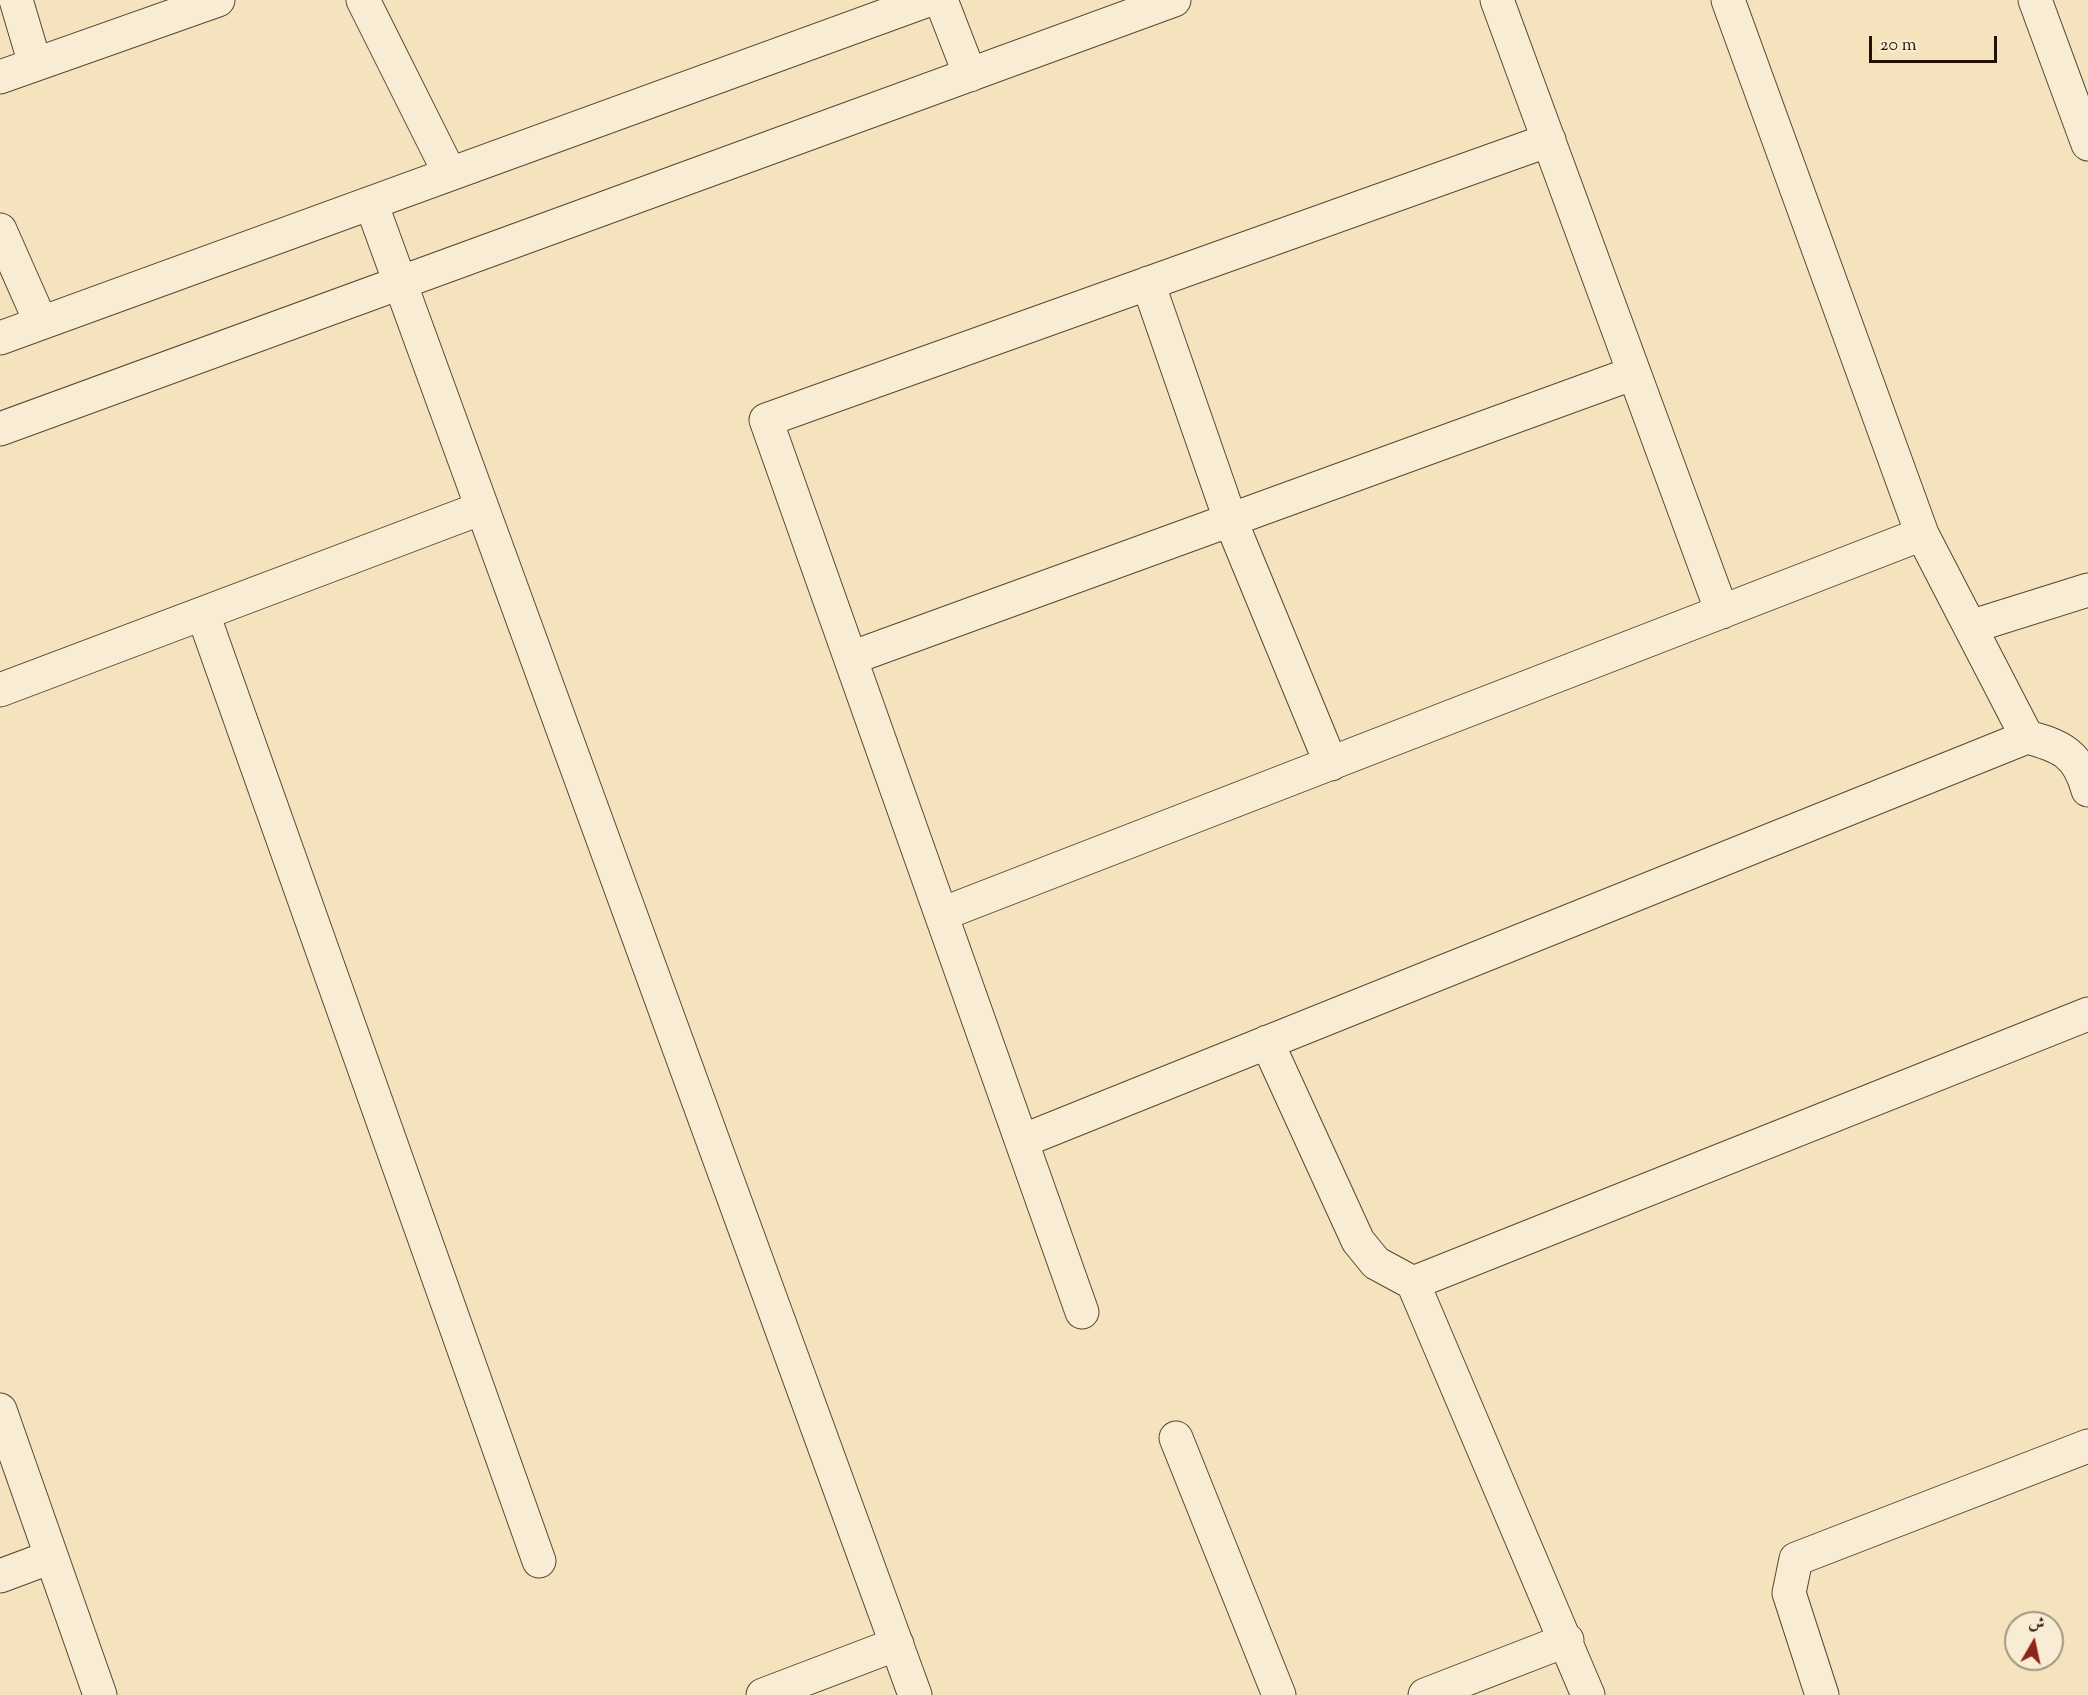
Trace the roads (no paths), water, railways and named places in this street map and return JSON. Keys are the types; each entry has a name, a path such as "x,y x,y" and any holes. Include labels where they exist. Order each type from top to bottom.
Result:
{"street":[{"path":"16,0 36,64"},
{"path":"0,77 218,0"},
{"path":"363,0 450,174"},
{"path":"0,338 928,0"},
{"path":"941,0 970,75"},
{"path":"0,429 1174,0"},
{"path":"1497,0 1722,612"},
{"path":"1728,0 1922,534 2027,737"},
{"path":"2035,0 2088,144"},
{"path":"1082,1312 766,420 1549,140"},
{"path":"370,203 915,1695"},
{"path":"0,230 41,323"},
{"path":"1148,283 1230,519 1331,764"},
{"path":"851,658 1634,373"},
{"path":"0,690 482,508"},
{"path":"942,914 1922,534"},
{"path":"1970,627 2088,590"},
{"path":"203,614 539,1561"},
{"path":"1022,1141 2027,737 2065,750 2082,771 2088,790"},
{"path":"1413,1283 2088,1014"},
{"path":"1267,1042 1358,1241 1376,1263 1413,1283 1567,1640 1588,1695"},
{"path":"0,1410 100,1695"},
{"path":"1176,1438 1279,1695"},
{"path":"1822,1695 1789,1593 1796,1559 2088,1446"},
{"path":"0,1576 51,1557"},
{"path":"1425,1695 1567,1640"},
{"path":"763,1695 897,1644"}]}
